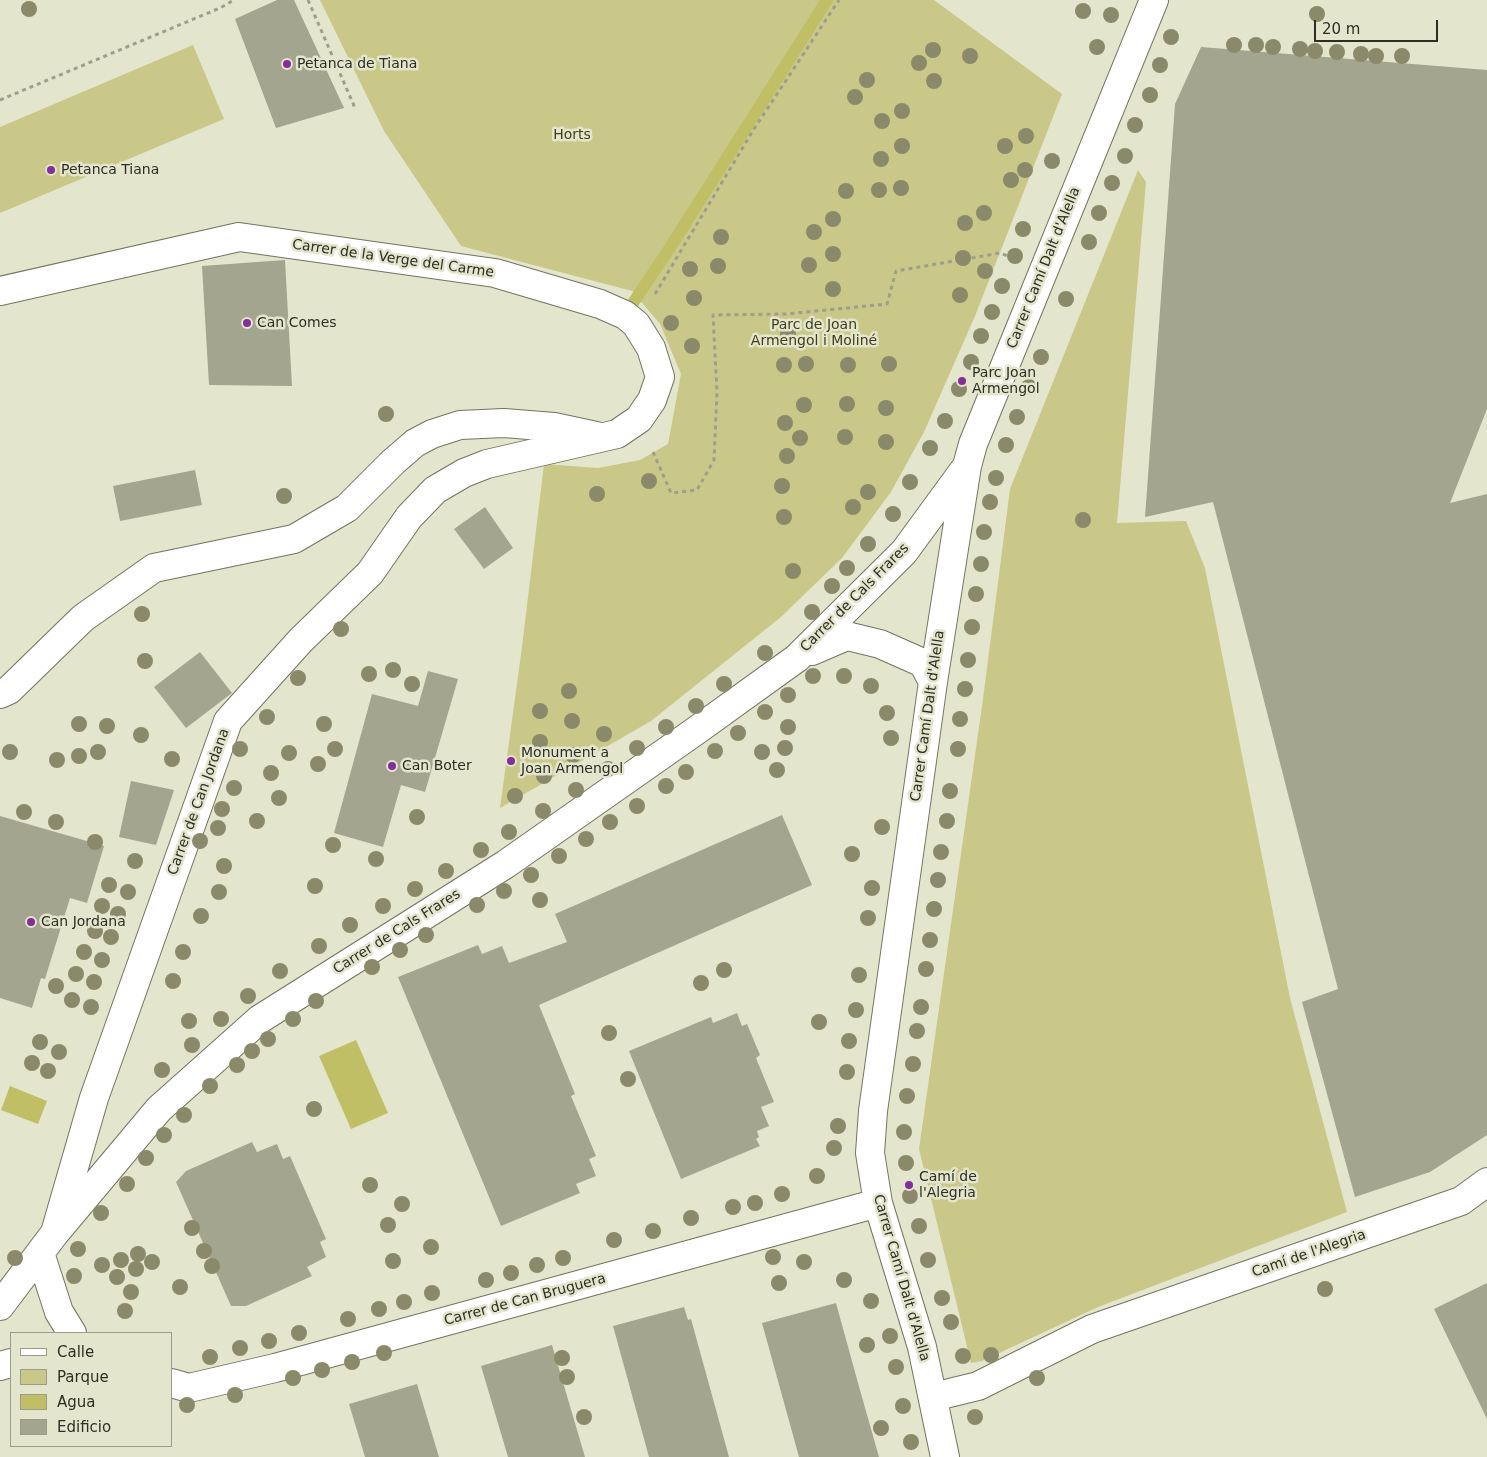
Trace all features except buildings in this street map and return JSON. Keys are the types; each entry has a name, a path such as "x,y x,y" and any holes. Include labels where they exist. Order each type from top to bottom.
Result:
{"street":[{"name":"Carrer Camí Dalt d'Alella","path":"945,1457 922,1347 878,1203 870,1153 873,1111 932,682 967,466 973,444 1154,0"},
{"name":"Carrer de la Verge del Carme","path":"0,291 239,237 495,273 600,304 625,316 636,324 651,348 660,377 652,400 639,419 617,434 604,438"},
{"path":"0,694 9,690 83,618 154,568 294,539 347,508 401,456 416,443 432,434 460,425 504,423 554,427 604,438"},
{"name":"Carrer de Can Jordana","path":"47,1243 94,1098 228,721 301,640 370,572 409,517 435,490 464,473 487,464 604,438"},
{"name":"Carrer de Cals Frares","path":"0,1306 47,1243 159,1109 260,1019 514,858 797,658 904,552 967,466"},
{"name":"Carrer de Cals Frares","path":"797,658 847,636 880,644 923,663 932,682"},
{"name":"Camí de l'Alegria","path":"933,1397 978,1386 1092,1329 1460,1201 1487,1182"},
{"name":"Carrer de Can Bruguera","path":"172,1383 189,1388 275,1368 878,1203"},
{"path":"47,1243 59,1312 71,1332"}],"path":[{"path":"0,100 220,8 234,0"},
{"path":"308,0 355,108"},
{"path":"636,324 754,130 839,0"},
{"path":"639,419 671,493 697,490 714,460 717,392 713,315 786,314 887,304 896,271 1000,253 1042,272"}],"green space":[{"name":"Parc de Joan Armengol i Moliné","path":"320,0 934,0 1062,94 975,316 924,432 891,492 842,558 781,617 651,721 500,808 544,464 598,468 640,460 668,444 681,374 660,324 632,291 461,246 384,131"},
{"name":"Petanca Tiana","path":"193,45 224,119 0,213 0,127"},
{"path":"1138,170 1146,182 1117,523 1186,521 1205,568 1290,998 1347,1212 1098,1307 982,1361 971,1363 919,1149 983,699 1010,489"}],"water":[{"path":"356,1040 388,1113 351,1129 319,1056"},
{"path":"10,1086 47,1101 38,1124 1,1110"}],"waterway":[{"path":"625,315 827,0"}],"place":[{"name":"Petanca de Tiana","path":"287,64"},
{"name":"Petanca Tiana","path":"51,170"},
{"name":"Can Comes","path":"247,323"},
{"name":"Parc Joan Armengol","path":"962,381"},
{"name":"Monument a Joan Armengol","path":"511,761"},
{"name":"Can Boter","path":"392,766"},
{"name":"Can Jordana","path":"31,922"},
{"name":"Camí de l'Alegria","path":"909,1185"}],"park label":[{"name":"Horts","path":"572,135"}]}
